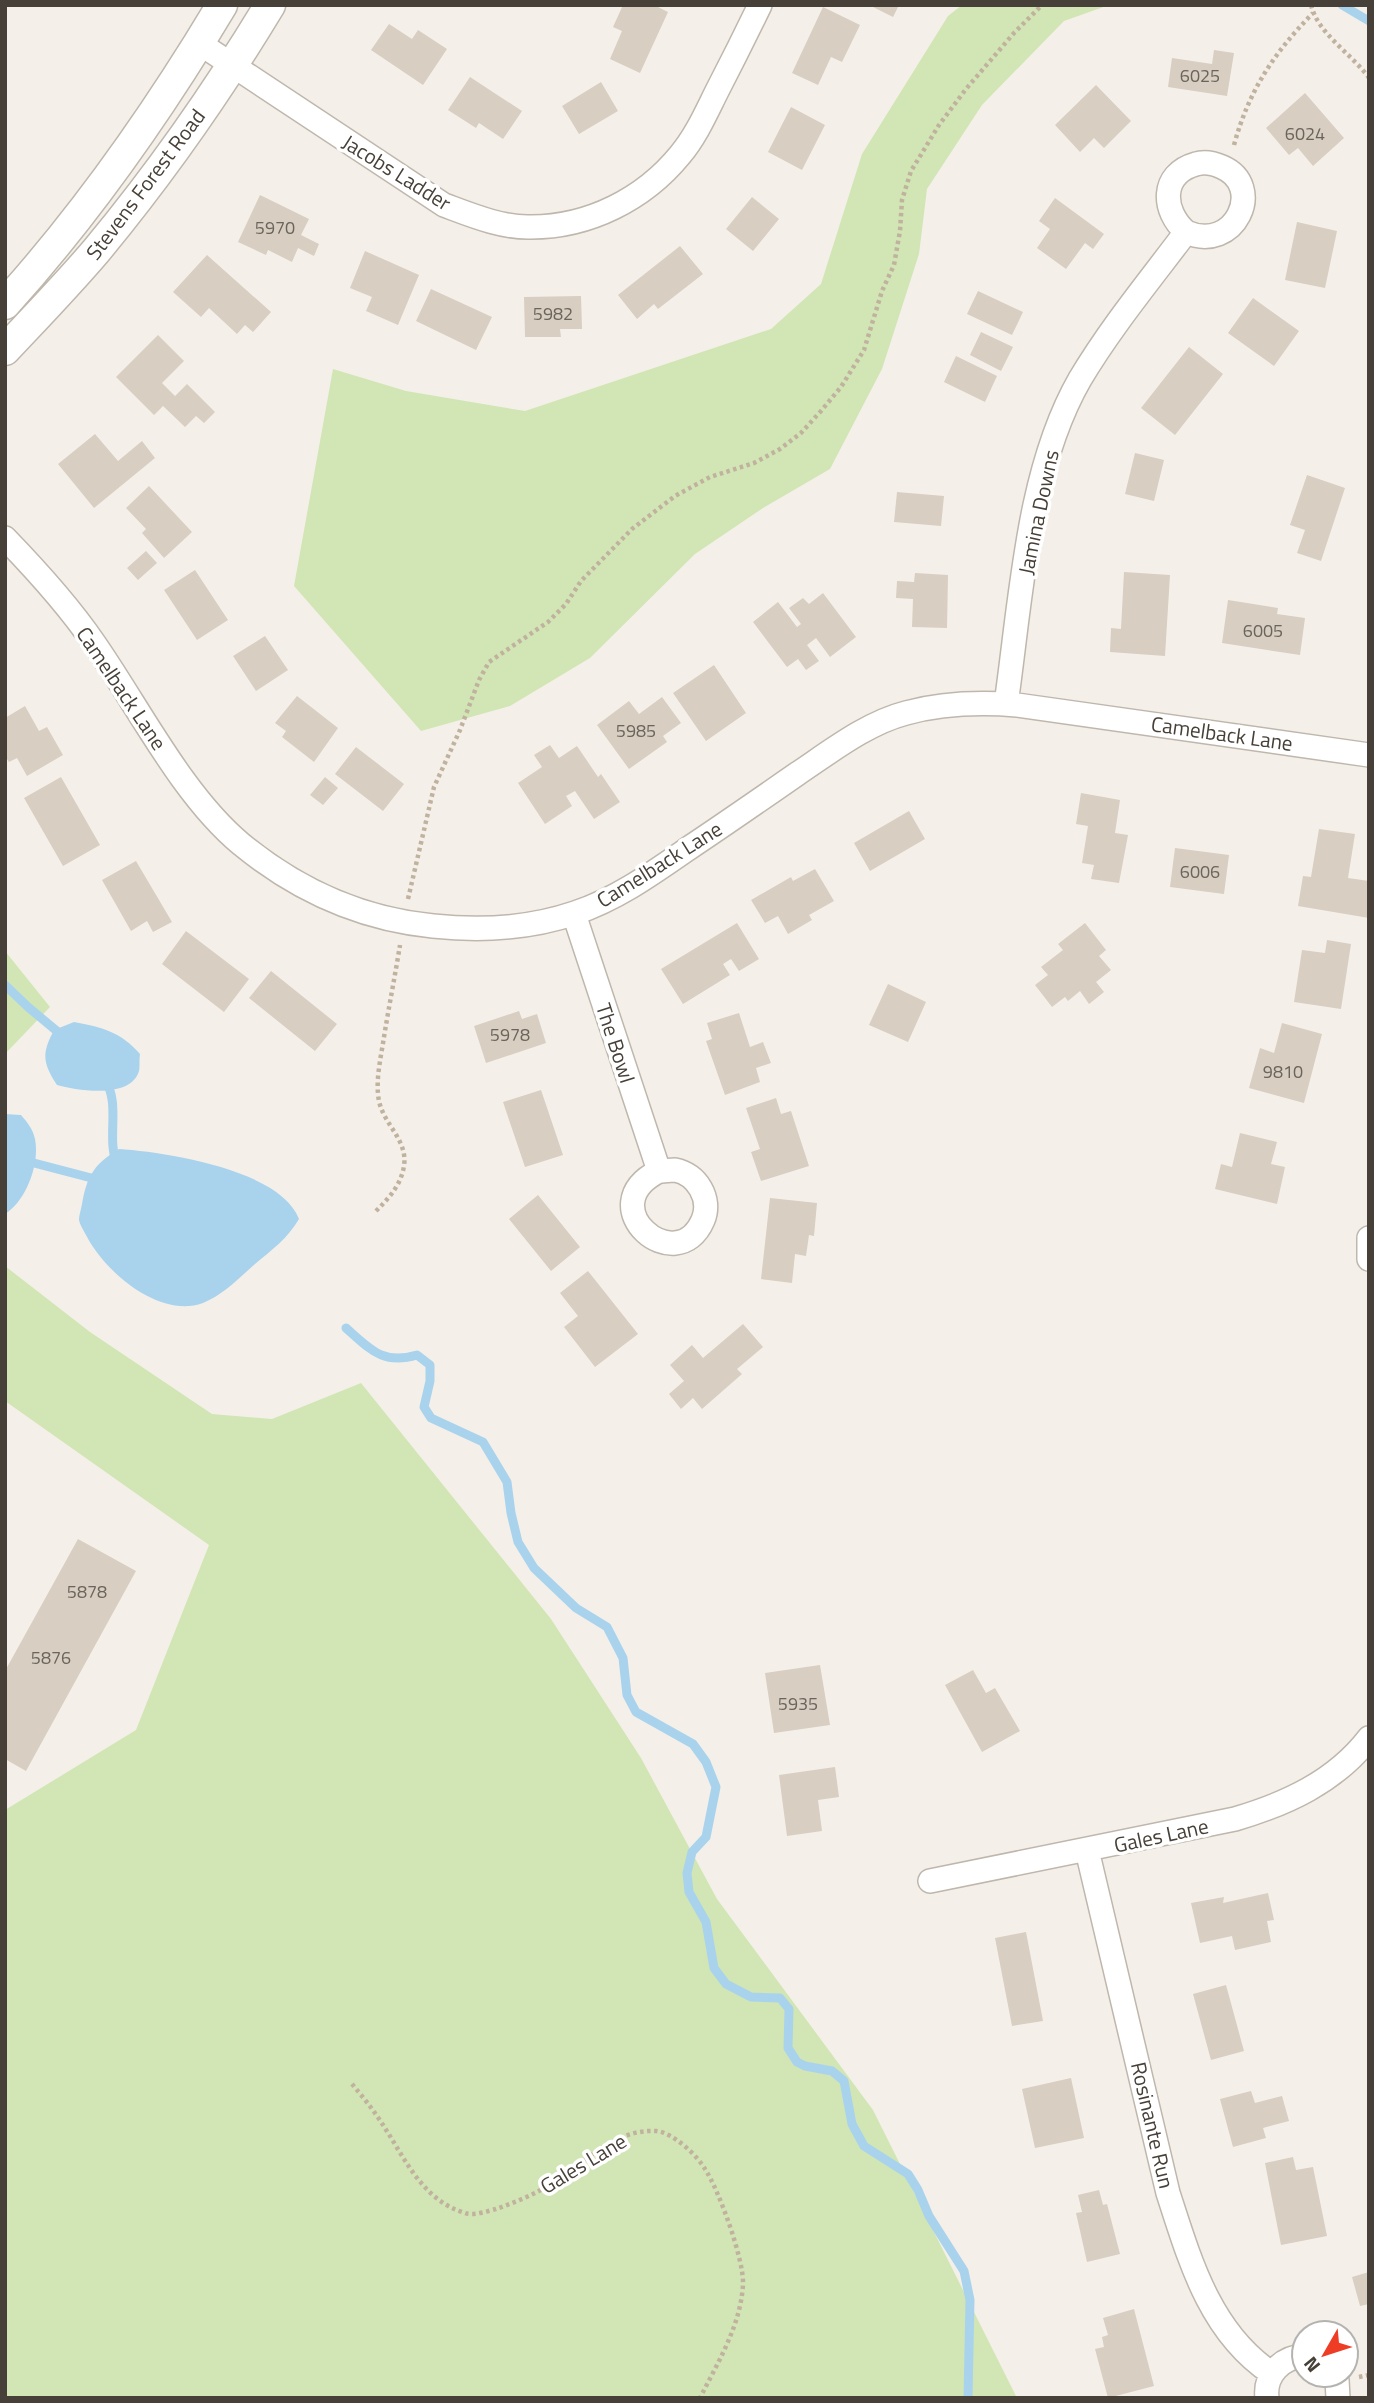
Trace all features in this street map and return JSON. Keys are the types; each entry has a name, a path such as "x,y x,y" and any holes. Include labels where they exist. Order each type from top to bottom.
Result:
{"street":[{"name":"Stevens Forest Road","path":"5,304 70,230 130,149 222,5"},
{"name":"Stevens Forest Road","path":"5,350 95,251 166,161 233,66 270,5"},
{"name":"Jacobs Ladder","path":"199,43 444,205 503,223 530,228 582,220 611,210 637,195 666,170 681,154 701,124 761,5"},
{"path":"1200,162 1213,163 1227,169 1236,177 1243,200 1233,226 1220,235 1204,237 1186,232 1175,222 1169,210 1170,188 1177,175 1200,162"},
{"name":"Jamina Downs","path":"1006,704 1032,522 1044,464 1080,380 1186,232"},
{"name":"Camelback Lane","path":"5,538 31,565 93,641 204,808 238,842 269,866 339,905 403,923 463,929 511,927 574,914 615,896 657,870 843,744 876,725 903,713 943,705 963,702 1006,704 1369,755"},
{"name":"The Bowl","path":"574,914 659,1171"},
{"path":"1369,1238 1369,1259"},
{"name":"Gales Lane","path":"930,1881 1235,1819 1270,1809 1305,1793 1336,1771 1369,1738"},
{"name":"Rosinante Run","path":"1087,1850 1168,2193 1189,2256 1212,2308 1233,2339 1253,2361 1271,2373"},
{"path":"1268,2398 1266,2391 1271,2373 1279,2364 1290,2359"}],"path":[{"path":"376,1211 390,1197 401,1178 405,1163 403,1149 398,1137 387,1124 379,1100 379,1069 403,923 434,786 479,680 489,662 548,622 566,604 581,581 632,529 664,504 710,477 754,463 780,449 801,433 821,411 841,387 863,350 882,291 894,265 902,201 911,171 939,125 966,89 1042,5"},
{"path":"1311,5 1313,13 1369,78"},
{"path":"1227,169 1252,97 1269,64 1313,13"},
{"name":"Gales Lane","path":"352,2084 380,2120 422,2186 443,2202 467,2214 522,2200 554,2182 594,2151 630,2133 659,2131 688,2148 706,2169 721,2204 735,2245 743,2283 735,2326 700,2398"}],"green space":[{"path":"962,5 1109,5 1064,21 982,105 927,189 919,254 882,369 830,469 763,508 695,554 590,658 510,706 421,731 294,586 333,369 406,391 525,411 771,329 821,284 862,154 948,16"},
{"path":"5,951 50,1007 5,1054"},
{"path":"5,1266 90,1332 212,1414 272,1419 361,1383 551,1619 641,1758 717,1899 873,2110 1017,2398 5,2398 5,1810 136,1730 209,1545 5,1401"}],"water":[{"path":"74,1022 93,1026 126,1040 140,1054 139,1071 134,1080 126,1086 103,1091 57,1085 46,1064 47,1045 54,1030"},
{"path":"5,1114 21,1115 33,1132 36,1149 30,1181 13,1208 5,1214"},
{"path":"119,1149 164,1154 247,1176 270,1188 288,1202 299,1219 273,1249 210,1300 186,1306 151,1298 119,1277 106,1263 94,1249 79,1220 86,1186 93,1172 103,1160"}],"building":[{"path":"623,5 654,5 668,12 640,73 610,59 622,31 613,27"},
{"path":"869,5 899,5 893,17"},
{"path":"823,7 860,25 842,62 831,57 818,85 792,73"},
{"path":"389,24 412,39 418,30 447,49 423,85 371,50"},
{"path":"1214,50 1234,53 1227,96 1168,87 1172,58 1212,64"},
{"path":"470,77 522,111 503,139 479,123 476,128 448,110"},
{"path":"601,82 618,111 579,134 562,106"},
{"path":"1096,85 1131,121 1104,148 1094,138 1080,152 1055,125"},
{"path":"1305,93 1344,138 1313,166 1298,148 1289,155 1266,128"},
{"path":"791,107 825,125 802,170 768,152"},
{"path":"260,195 309,219 301,235 319,244 314,256 298,248 292,262 268,250 266,255 238,242"},
{"path":"752,197 779,219 753,251 726,229"},
{"path":"1055,198 1104,234 1093,249 1085,243 1066,269 1037,248 1050,229 1039,221"},
{"path":"1297,222 1337,231 1325,288 1285,280"},
{"path":"680,246 703,274 658,309 654,304 637,319 618,295"},
{"path":"365,251 419,275 398,325 366,311 372,297 350,288"},
{"path":"207,255 271,312 253,332 245,325 237,334 209,308 201,317 173,292"},
{"path":"431,289 492,317 476,350 416,321"},
{"path":"978,291 1023,312 1012,335 967,314"},
{"path":"581,296 582,329 560,329 561,337 525,337 524,297"},
{"path":"1253,298 1299,331 1274,366 1228,333"},
{"path":"981,332 1013,347 1001,371 970,355"},
{"path":"158,335 184,361 162,383 175,396 187,384 215,412 204,423 196,416 185,427 163,406 154,415 116,377"},
{"path":"1189,347 1223,374 1175,435 1141,408"},
{"path":"956,356 997,376 985,402 944,382"},
{"path":"95,434 118,461 142,441 155,458 94,508 58,464"},
{"path":"1135,453 1164,460 1154,501 1125,494"},
{"path":"1307,475 1345,488 1321,561 1297,553 1305,530 1290,525"},
{"path":"149,486 192,532 164,558 142,533 146,529 126,508"},
{"path":"897,492 944,496 941,526 894,522"},
{"path":"146,551 157,563 138,580 127,568"},
{"path":"195,570 228,620 197,640 164,590"},
{"path":"1124,572 1170,575 1165,656 1110,652 1111,628 1121,629"},
{"path":"915,573 948,575 947,628 912,627 913,599 896,598 897,581 914,582"},
{"path":"823,593 856,637 830,657 816,638 807,645 819,661 806,670 798,659 787,667 753,622 778,602 797,627 801,624 789,608 803,598 809,604"},
{"path":"1228,600 1278,608 1277,614 1305,618 1300,655 1222,643"},
{"path":"265,636 288,670 256,691 233,656"},
{"path":"714,665 746,713 706,741 673,693"},
{"path":"297,696 338,728 314,762 282,737 286,731 275,723"},
{"path":"662,697 681,723 663,736 667,742 629,769 597,725 629,701 639,714"},
{"path":"25,706 39,731 47,727 63,755 27,776 17,758 9,762 5,756 5,718"},
{"path":"550,745 559,758 577,746 598,777 601,774 620,802 594,819 575,791 566,796 572,806 545,824 518,783 542,767 534,755"},
{"path":"356,747 404,784 383,811 335,774"},
{"path":"61,777 100,845 63,866 24,798"},
{"path":"325,777 338,788 323,805 310,795"},
{"path":"1081,793 1120,800 1115,833 1128,835 1119,883 1091,879 1094,865 1082,863 1088,826 1076,824"},
{"path":"909,811 925,839 870,871 854,843"},
{"path":"1319,829 1355,834 1348,878 1369,881 1369,918 1298,906 1303,876 1311,877"},
{"path":"1175,848 1229,855 1224,894 1170,887"},
{"path":"136,861 172,922 153,932 147,921 131,931 102,880"},
{"path":"815,869 834,901 809,915 812,920 788,934 778,916 765,923 751,900 791,877 793,881"},
{"path":"737,923 759,959 739,971 731,959 723,964 730,975 683,1004 661,969"},
{"path":"1085,923 1106,950 1099,956 1111,970 1096,982 1104,992 1089,1004 1080,991 1068,1001 1065,997 1052,1007 1035,985 1048,975 1041,967 1063,950 1058,944"},
{"path":"186,931 249,979 224,1012 162,964"},
{"path":"1327,940 1351,944 1341,1009 1294,1002 1302,950 1325,953"},
{"path":"271,971 337,1024 315,1051 249,998"},
{"path":"888,984 926,1002 908,1042 869,1025"},
{"path":"519,1011 522,1019 537,1014 546,1043 486,1063 474,1026"},
{"path":"739,1013 750,1047 763,1042 771,1063 756,1068 760,1082 725,1095 706,1041 712,1039 707,1023"},
{"path":"1282,1023 1322,1034 1304,1103 1249,1088 1260,1048 1274,1053"},
{"path":"541,1090 563,1155 525,1167 503,1102"},
{"path":"776,1098 781,1114 791,1111 809,1166 761,1181 751,1152 760,1149 746,1108"},
{"path":"1240,1133 1277,1142 1271,1164 1285,1167 1277,1204 1215,1189 1221,1164 1232,1167"},
{"path":"538,1195 580,1247 551,1271 509,1219"},
{"path":"770,1198 817,1203 814,1236 809,1235 806,1256 795,1254 792,1283 761,1279"},
{"path":"588,1271 638,1334 595,1367 564,1327 578,1316 560,1293"},
{"path":"743,1324 763,1347 737,1369 742,1374 702,1409 693,1398 681,1409 669,1394 684,1381 670,1365 692,1345 703,1358"},
{"path":"78,1539 136,1571 26,1771 5,1759 5,1671"},
{"path":"820,1665 830,1725 774,1733 765,1673"},
{"path":"973,1670 986,1693 995,1688 1020,1731 982,1752 945,1685"},
{"path":"835,1767 839,1797 818,1800 822,1831 787,1836 779,1775"},
{"path":"1268,1893 1274,1920 1267,1921 1271,1942 1235,1950 1232,1936 1200,1943 1191,1903 1224,1897 1223,1903"},
{"path":"1026,1932 1043,2021 1012,2026 995,1938"},
{"path":"1226,1985 1244,2051 1211,2060 1193,1994"},
{"path":"1071,2078 1084,2138 1035,2148 1022,2089"},
{"path":"1251,2091 1255,2103 1282,2096 1289,2121 1263,2128 1266,2138 1233,2147 1220,2099"},
{"path":"1293,2157 1296,2170 1313,2167 1327,2236 1281,2245 1265,2163"},
{"path":"1099,2190 1103,2205 1107,2204 1120,2254 1087,2262 1076,2213 1082,2212 1078,2195"},
{"path":"1369,2272 1369,2304 1360,2306 1352,2277"},
{"path":"1134,2309 1154,2386 1108,2398 1095,2349 1104,2347 1102,2337 1108,2335 1103,2318"}],"waterway":[{"path":"1342,5 1369,21"},
{"path":"5,985 64,1037"},
{"path":"105,1080 112,1100 113,1143 117,1164"},
{"path":"5,1161 34,1163 99,1180"},
{"path":"346,1328 378,1354 395,1358 417,1355 430,1365 430,1381 424,1407 431,1418 483,1442 507,1482 518,1542 534,1568 576,1608 607,1627 623,1658 627,1695 636,1712 693,1744 706,1762 716,1787 706,1837 692,1852 687,1873 689,1892 706,1922 714,1968 726,1984 751,1997 780,1998 789,2009 788,2048 797,2062 832,2071 844,2081 852,2124 864,2146 908,2174 918,2190 929,2216 964,2271 970,2300 968,2398"}]}
